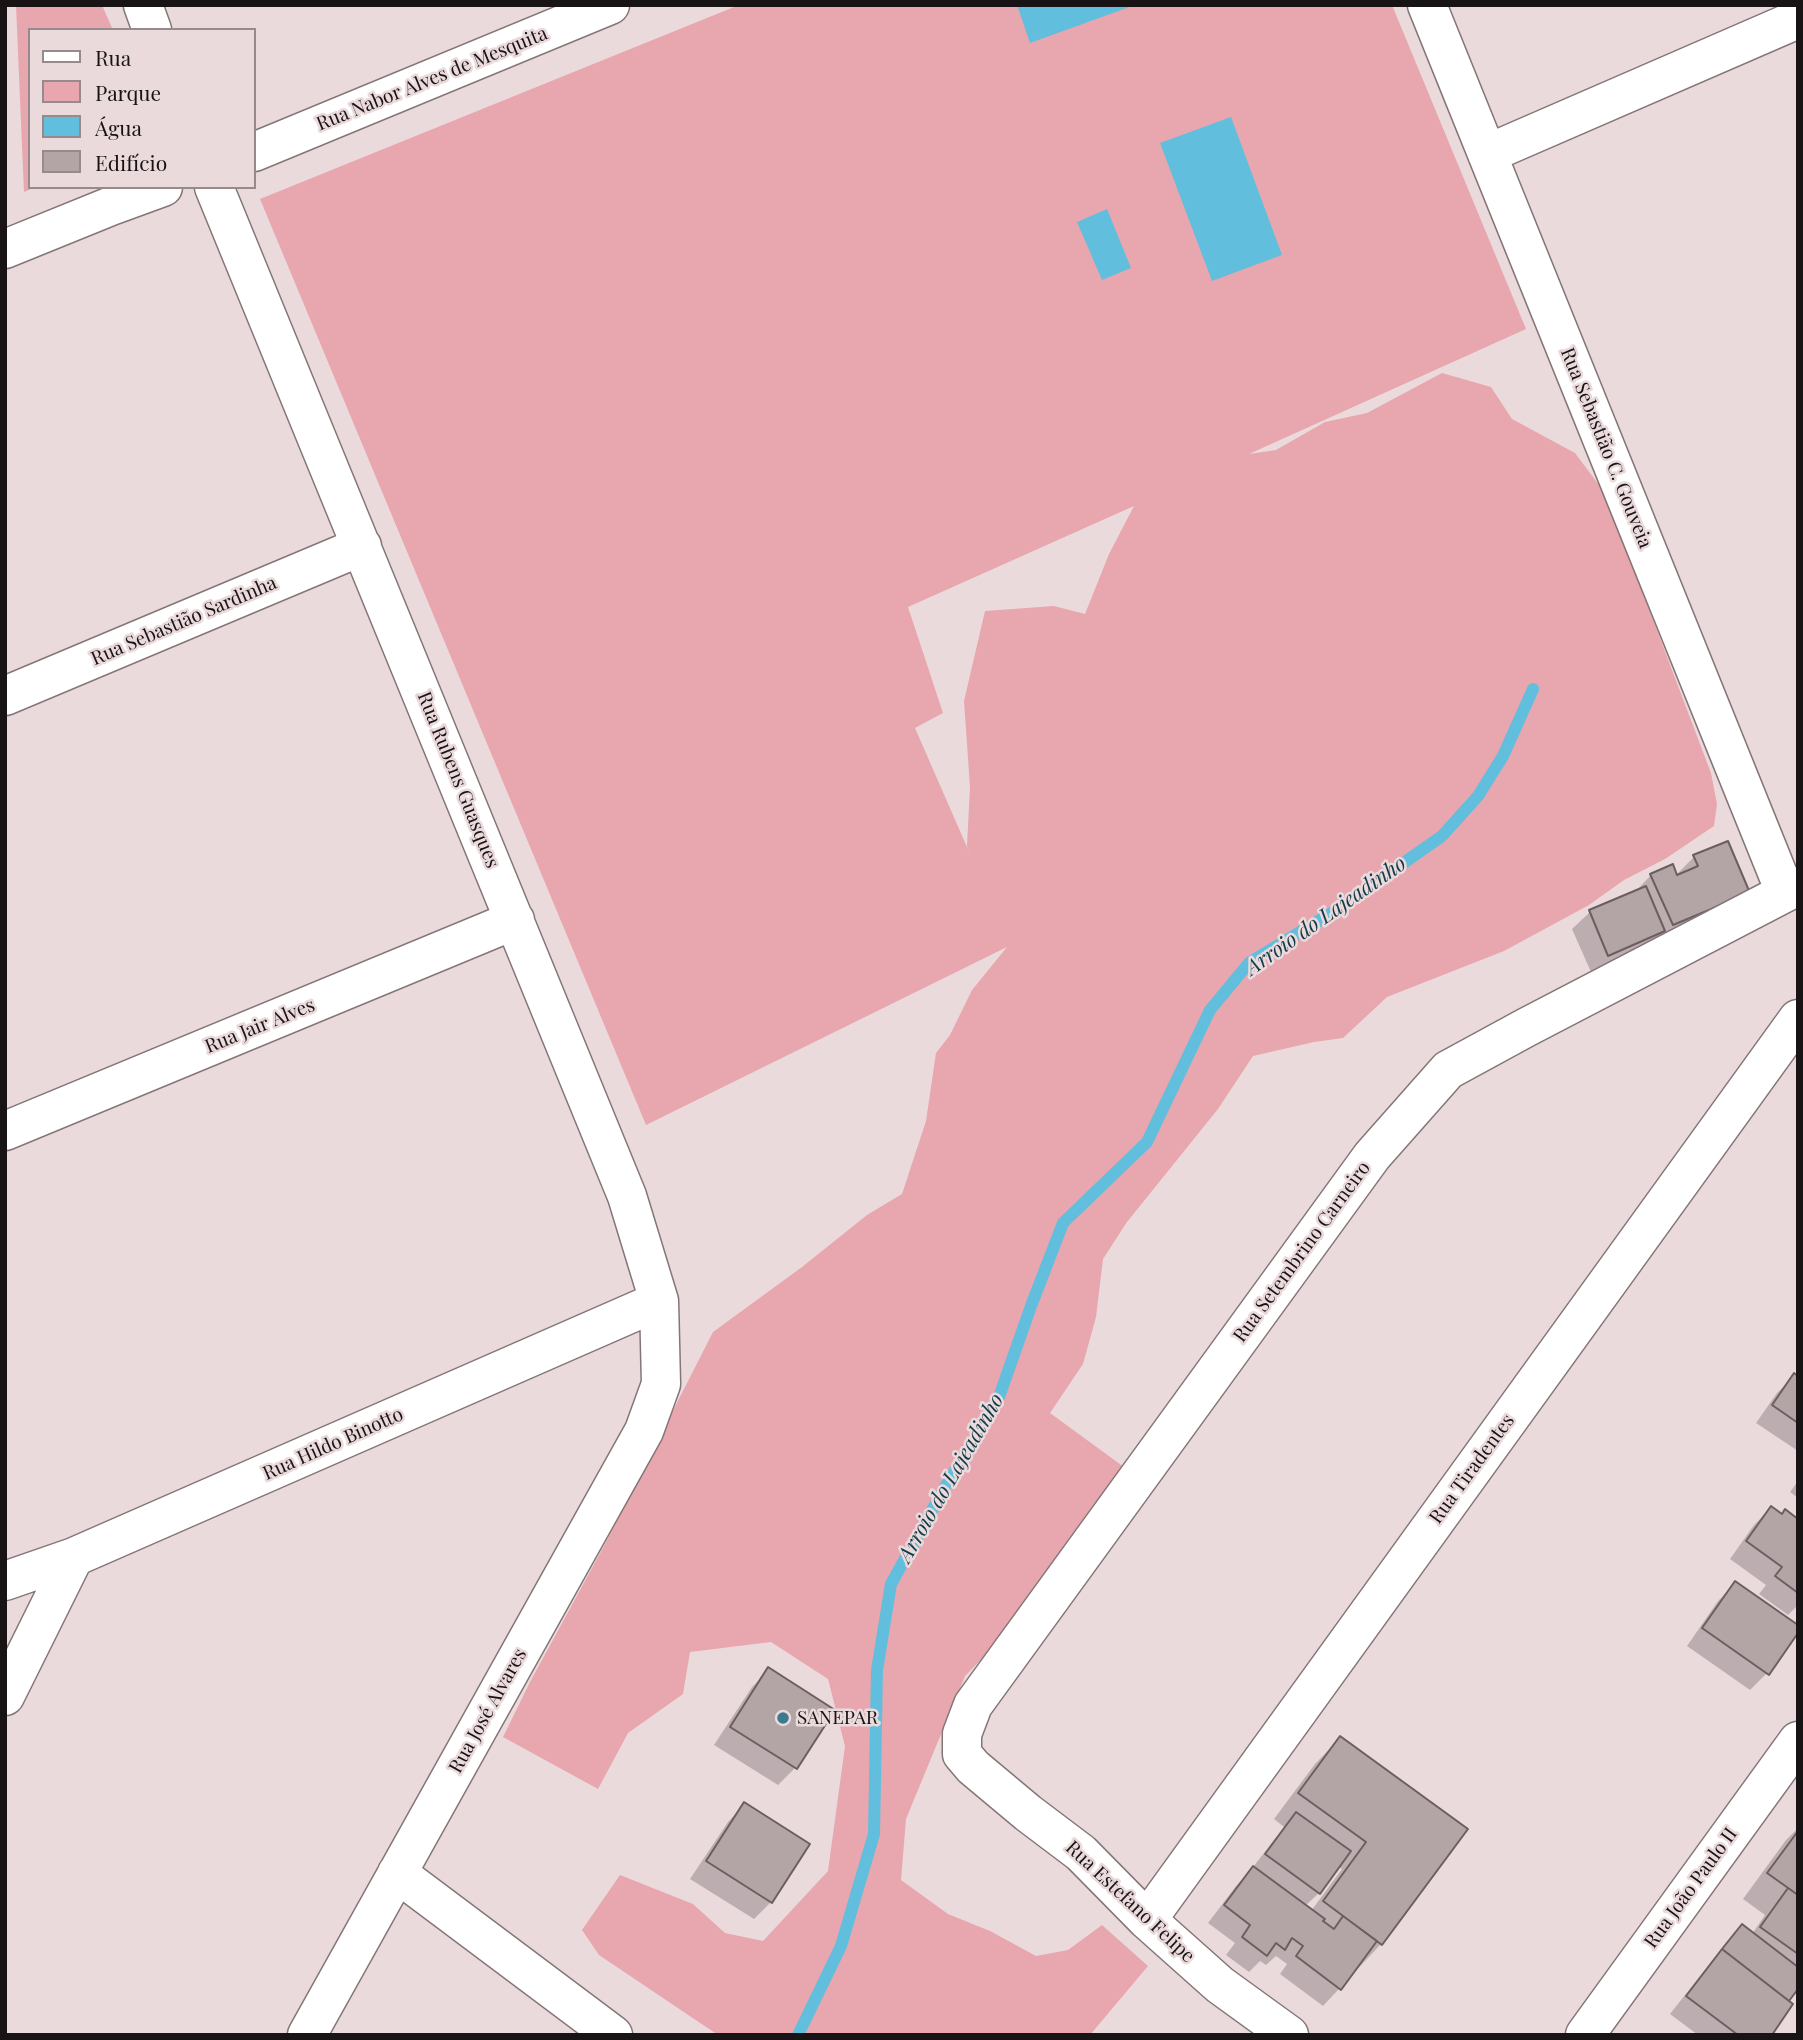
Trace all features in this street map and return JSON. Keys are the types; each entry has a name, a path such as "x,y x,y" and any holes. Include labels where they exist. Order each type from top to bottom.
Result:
{"street":[{"path":"143,5 151,28"},
{"name":"Rua Nabor Alves de Mesquita","path":"256,151 610,5"},
{"name":"Rua Sebastião C. Gouveia","path":"1427,5 1791,889"},
{"path":"1487,154 1798,19"},
{"path":"5,249 158,189"},
{"name":"Rua Rubens Guasques","path":"215,189 627,1195 659,1301 661,1384"},
{"name":"Rua Sebastião Sardinha","path":"5,696 362,546"},
{"name":"Rua Setembrino Carneiro","path":"973,1767 962,1754 962,1734 973,1705 1371,1156 1448,1070 1791,889"},
{"name":"Rua Jair Alves","path":"5,1131 515,920"},
{"name":"Rua Tiradentes","path":"1147,1920 1798,1019"},
{"name":"Rua Hildo Binotto","path":"5,1581 74,1557 659,1301"},
{"name":"Rua José Alvares","path":"307,2035 644,1431 661,1384"},
{"path":"5,1696 74,1557"},
{"name":"Rua João Paulo II","path":"1585,2035 1798,1741"},
{"name":"Rua Estefano Felipe","path":"973,1767 1081,1853 1147,1920 1220,1985 1289,2035"},
{"path":"397,1873 613,2035"}],"green space":[{"path":"16,5 102,5 112,28 28,28 28,189 31,189 24,192"},
{"path":"739,5 1392,5 1526,329 1249,454 1276,450 1325,422 1367,413 1442,373 1491,387 1512,419 1575,453 1605,493 1711,773 1717,804 1714,826 1665,859 1624,880 1589,905 1504,951 1387,997 1343,1038 1253,1056 1218,1109 1127,1222 1103,1259 1096,1317 1083,1364 1050,1413 1128,1470 1034,1605 965,1676 906,1819 901,1880 948,1914 990,1931 1036,1956 1068,1950 1102,1925 1148,1966 1090,2035 718,2035 599,1955 582,1930 620,1875 693,1904 725,1933 763,1941 828,1871 845,1746 828,1679 771,1642 690,1652 683,1694 628,1733 598,1789 503,1737 713,1332 867,1215 902,1194 926,1121 936,1053 950,1035 972,990 1007,947 646,1125 260,199","holes":["1134,506 1109,554 1085,614 1054,606 985,611 964,701 970,787 967,846 970,854 915,728 943,713 908,607"]}],"water":[{"path":"1017,5 1135,5 1030,43"},
{"path":"1231,117 1282,255 1212,281 1160,143"},
{"path":"1107,209 1131,268 1102,280 1077,222"}],"building":[{"path":"1728,841 1750,893 1673,925 1650,874 1673,864 1677,875 1698,866 1693,855"},
{"path":"1646,886 1665,931 1608,956 1589,910"},
{"path":"1794,1373 1798,1376 1798,1423 1772,1405"},
{"path":"1771,1506 1782,1514 1785,1509 1798,1519 1798,1593 1775,1576 1782,1567 1746,1541"},
{"path":"1735,1581 1798,1625 1798,1633 1769,1675 1702,1628"},
{"name":"SANEPAR","path":"768,1667 835,1710 797,1769 730,1727"},
{"path":"1340,1736 1468,1829 1382,1945 1323,1901 1366,1842 1298,1793"},
{"path":"744,1802 810,1844 772,1903 706,1861"},
{"path":"1296,1812 1351,1851 1320,1894 1265,1854"},
{"path":"1798,1831 1798,1895 1767,1873"},
{"path":"1253,1866 1325,1919 1323,1921 1334,1929 1343,1916 1377,1941 1341,1990 1296,1956 1303,1946 1292,1938 1285,1950 1276,1943 1267,1956 1242,1937 1250,1925 1224,1905"},
{"path":"1788,1888 1798,1895 1798,1954 1760,1927"},
{"path":"1742,1924 1798,1967 1798,1989 1789,2001 1722,1949"},
{"path":"1722,1949 1793,2004 1772,2035 1738,2035 1686,1996"}],"waterway":[{"name":"Arroio do Lajeadinho","path":"798,2035 841,1946 874,1834 877,1670 891,1584 999,1397 1063,1223 1147,1142 1210,1010 1249,963 1338,909 1442,836 1478,796 1503,756 1533,689"}],"place":[{"name":"SANEPAR","path":"783,1718"}]}
